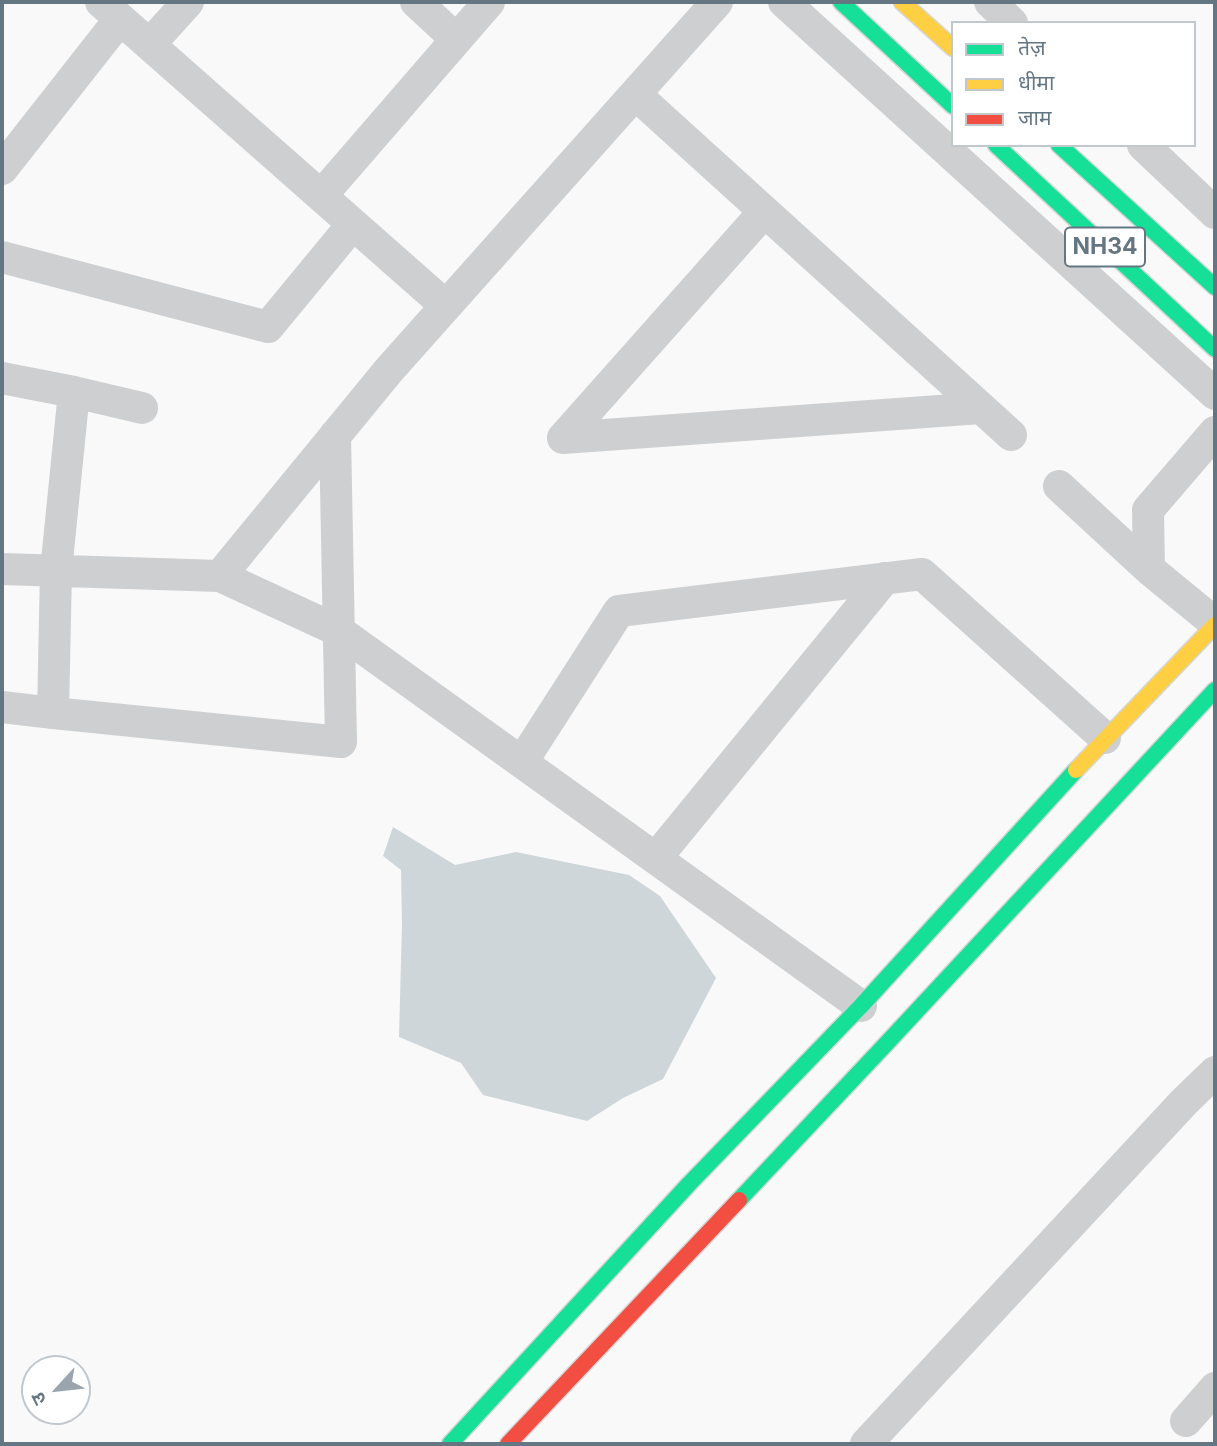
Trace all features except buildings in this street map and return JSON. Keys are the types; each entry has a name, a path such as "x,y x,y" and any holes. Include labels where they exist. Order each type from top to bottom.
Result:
{"main road":[{"path":"841,2 951,104"},
{"path":"902,2 951,46"},
{"name":"NH34","path":"998,147 1215,349"},
{"name":"NH34","path":"1061,147 1215,287"},
{"path":"450,1444 689,1184 861,1006 1105,738 1215,624"},
{"path":"508,1444 1215,690"}],"street":[{"path":"150,44 188,2"},
{"path":"416,2 456,39"},
{"path":"321,196 489,2"},
{"path":"220,576 389,370 717,2"},
{"path":"784,2 1215,394"},
{"path":"990,2 1010,21"},
{"path":"2,169 111,10 446,306"},
{"path":"635,94 1011,435"},
{"path":"1145,147 1215,214"},
{"path":"764,212 563,438 981,408"},
{"path":"2,257 268,327 353,224"},
{"path":"2,378 142,408"},
{"path":"53,713 56,571 74,392"},
{"path":"1149,569 1148,510 1215,432"},
{"path":"2,708 341,742 335,435"},
{"path":"1059,486 1149,569 1215,624"},
{"path":"2,569 220,576 339,631 861,1006"},
{"path":"522,762 619,611 922,573 1105,738"},
{"path":"656,858 885,578"},
{"path":"866,1444 1215,1072"},
{"path":"1186,1421 1215,1388"}],"shaded area":[{"path":"393,827 455,865 516,852 629,875 660,896 716,978 663,1079 623,1098 587,1121 483,1095 461,1063 399,1037 401,870 383,856"}],"traffic: fast":[{"path":"841,2 951,104"},
{"path":"998,147 1215,349"},
{"path":"1061,147 1215,287"},
{"path":"739,1200 1215,690"},
{"path":"450,1444 689,1184 861,1006 1076,770"}],"traffic: slow":[{"path":"902,2 951,46"},
{"path":"1076,770 1215,625"}],"traffic: jam":[{"path":"508,1444 739,1200"}]}
